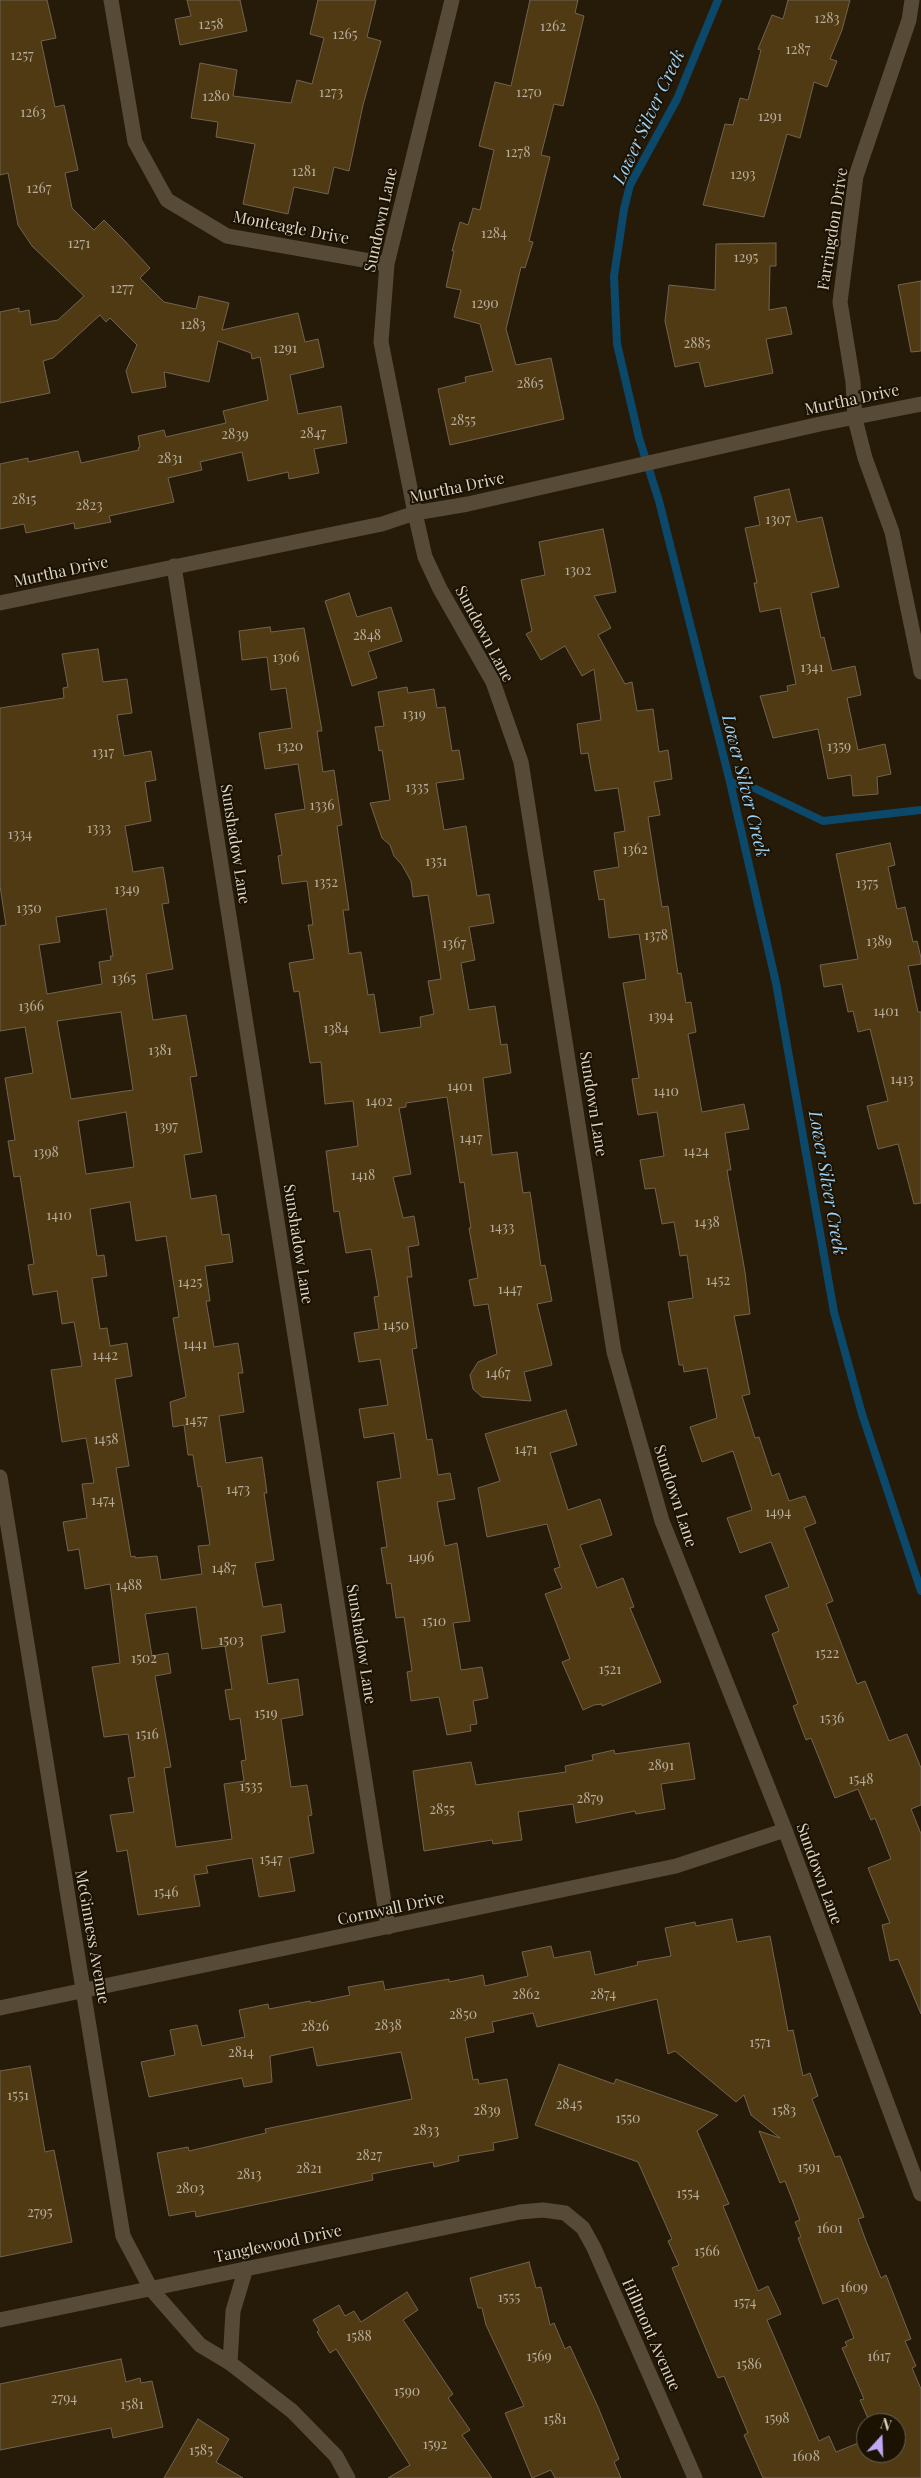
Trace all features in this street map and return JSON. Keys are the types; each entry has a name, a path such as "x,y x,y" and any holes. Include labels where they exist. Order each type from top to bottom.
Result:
{"street":[{"name":"Monteagle Drive","path":"111,0 135,142 166,200 227,236 387,264"},
{"name":"Sundown Lane","path":"452,0 387,264 381,342 415,513 425,557 440,589 493,682 521,762 613,1342 662,1521 785,1830 921,2194"},
{"name":"Farringdon Drive","path":"912,0 915,22 856,176 840,302 853,382 855,419 865,458 892,532 921,672"},
{"name":"Murtha Drive","path":"0,603 382,524 415,513 468,504 921,404"},
{"name":"Sunshadow Lane","path":"174,566 388,1927"},
{"name":"McGinness Avenue","path":"0,1477 123,2236 151,2289 200,2345 230,2363 292,2411 336,2456 348,2478"},
{"name":"Cornwall Drive","path":"0,2008 676,1866 785,1830"},
{"name":"Tanglewood Drive","path":"0,2320 520,2212 542,2210 565,2213"},
{"name":"Hillmont Avenue","path":"565,2213 583,2228 594,2248 695,2478"},
{"path":"230,2363 233,2311 246,2268"}],"building":[{"path":"0,0 47,0 56,38 41,41 55,107 64,105 78,170 65,173 72,208 94,230 104,220 124,240 150,268 140,278 164,302 196,309 199,296 229,303 222,330 298,313 305,342 318,339 324,367 290,375 298,414 341,406 347,443 314,449 319,473 289,479 288,472 248,481 242,452 200,462 202,470 168,478 174,502 109,516 111,522 75,529 74,523 26,533 24,524 0,529 0,464 28,458 28,462 78,451 81,463 139,450 138,436 164,430 166,437 226,423 223,411 268,400 260,357 252,359 251,353 218,341 209,382 164,372 166,387 132,393 126,371 137,345 110,318 106,322 100,315 53,358 43,361 50,393 0,403 0,312 19,308 19,312 29,310 31,325 58,320 84,296 32,246 18,225 8,173 0,175"},
{"path":"187,0 240,0 247,31 180,45 175,19 191,16"},
{"path":"318,0 376,0 367,37 381,41 363,105 349,171 334,167 328,194 294,187 288,214 243,204 255,144 216,137 218,122 191,118 200,63 237,70 233,96 291,103 297,80 312,84 324,38 310,34"},
{"path":"530,0 578,0 575,13 584,16 563,106 554,104 541,155 550,157 529,241 533,242 525,268 521,267 506,329 516,365 551,358 564,419 450,445 438,389 466,382 465,377 493,371 480,324 454,317 461,290 446,287 454,251 452,251 460,222 468,225 473,208 480,210 494,150 479,146 495,82 511,86"},
{"path":"788,0 850,0 842,30 830,59 837,61 827,87 814,82 800,138 787,134 764,217 703,205 725,124 733,125 740,98 748,100 761,50 758,49 772,15 783,19"},
{"path":"776,243 776,266 770,266 769,310 786,307 792,334 766,339 773,373 705,387 699,362 675,367 665,321 669,285 715,290 716,244"},
{"path":"921,281 921,351 911,352 898,285"},
{"path":"789,489 797,522 822,517 839,587 811,593 821,638 824,637 832,671 855,666 861,695 847,698 858,750 885,744 891,774 877,777 878,794 853,796 851,775 828,779 818,729 773,738 760,696 788,691 787,686 796,684 780,608 760,612 754,583 757,583 745,528 760,525 754,497"},
{"path":"603,529 616,592 594,596 611,628 598,635 625,684 632,682 637,711 653,709 659,752 668,750 672,779 654,782 660,815 648,817 662,907 668,906 678,974 681,973 686,1003 691,1002 696,1032 688,1034 702,1112 744,1104 749,1129 725,1133 731,1170 727,1170 745,1272 750,1314 734,1316 750,1394 742,1396 755,1438 759,1437 772,1476 779,1473 789,1501 805,1496 816,1523 804,1528 833,1601 826,1604 857,1684 865,1681 889,1741 907,1734 921,1768 921,1805 911,1809 921,1834 921,2014 898,1959 890,1961 882,1925 890,1923 868,1868 891,1859 875,1818 871,1820 858,1789 835,1798 811,1738 806,1740 793,1706 798,1704 772,1634 779,1631 765,1596 789,1587 771,1542 740,1553 727,1518 752,1510 733,1451 702,1462 690,1427 717,1418 707,1368 684,1372 683,1365 679,1365 668,1302 693,1298 687,1255 680,1256 674,1222 662,1224 655,1188 645,1189 640,1160 664,1156 657,1112 638,1115 632,1079 639,1078 623,983 646,979 639,934 609,938 604,899 599,900 594,871 619,867 614,833 625,831 618,788 595,791 588,753 581,754 577,724 601,720 594,669 582,676 565,646 541,660 526,634 532,631 521,580 545,575 539,542"},
{"path":"349,593 357,617 391,607 402,641 368,652 377,678 352,686 325,601"},
{"path":"270,627 271,632 304,628 322,731 317,731 323,772 334,770 342,825 337,826 349,910 343,910 349,954 361,952 368,995 374,994 380,1033 421,1027 420,1017 434,1014 428,981 441,979 428,895 413,897 411,881 402,865 394,856 390,845 382,838 370,803 390,800 382,750 379,751 375,727 384,726 378,692 407,687 408,693 434,689 437,708 445,707 452,751 459,750 464,779 436,783 444,830 466,826 477,896 489,894 494,923 469,927 475,960 461,963 469,1010 495,1006 501,1045 507,1044 511,1073 483,1078 492,1155 517,1152 523,1193 530,1192 541,1266 545,1265 552,1301 537,1304 552,1365 524,1372 531,1401 482,1397 473,1389 470,1375 478,1362 497,1354 488,1304 474,1306 469,1280 478,1278 469,1228 471,1228 464,1182 460,1183 447,1097 406,1103 406,1107 399,1108 411,1174 393,1177 403,1218 414,1216 419,1245 408,1247 412,1277 407,1277 417,1348 412,1349 427,1440 432,1439 438,1475 450,1473 455,1499 437,1502 445,1546 457,1543 470,1621 453,1623 461,1670 482,1667 488,1698 473,1701 477,1724 470,1725 471,1731 447,1735 439,1697 411,1701 407,1672 412,1671 404,1617 396,1618 391,1583 387,1584 381,1548 387,1547 377,1482 401,1478 394,1433 364,1438 359,1409 388,1405 380,1359 359,1362 354,1333 379,1329 374,1297 379,1296 371,1249 346,1253 339,1211 334,1212 326,1151 358,1146 353,1101 325,1104 321,1062 310,1063 299,991 294,992 289,963 314,959 308,925 313,925 307,881 282,884 278,856 282,855 275,814 305,809 298,764 265,769 259,733 292,728 286,688 271,690 267,657 242,660 239,631"},
{"path":"98,649 103,682 127,679 132,713 117,715 124,756 151,751 156,780 145,782 151,821 125,826 133,872 163,867 169,903 162,904 173,969 146,974 153,1020 186,1015 197,1076 190,1077 202,1152 184,1155 191,1199 216,1195 222,1235 229,1234 233,1262 205,1266 210,1301 206,1301 214,1347 238,1343 243,1373 238,1373 244,1412 219,1416 226,1463 262,1457 267,1493 264,1493 274,1560 255,1563 263,1607 281,1604 285,1632 261,1636 268,1684 298,1679 303,1715 281,1719 291,1787 307,1785 312,1815 308,1816 314,1853 289,1858 295,1891 259,1897 252,1858 206,1866 208,1873 194,1875 200,1906 138,1915 127,1850 117,1852 110,1815 134,1812 128,1778 135,1777 128,1734 104,1737 92,1667 120,1663 110,1584 85,1589 79,1549 68,1551 63,1522 87,1518 82,1484 94,1483 86,1438 62,1442 51,1370 82,1366 74,1322 62,1324 57,1291 33,1295 28,1265 34,1264 20,1176 14,1177 8,1141 15,1140 5,1078 33,1073 25,1027 0,1031 0,926 6,925 0,886 0,708 64,698 63,688 68,687 62,654","holes":["106,909 113,956 110,956 111,960 99,962 102,984 47,994 39,945 60,942 56,917","121,1012 133,1090 71,1099 57,1021","126,1112 134,1167 86,1174 78,1121","130,1202 136,1241 166,1236 179,1317 173,1318 186,1397 170,1402 173,1427 184,1425 188,1455 193,1455 198,1487 201,1486 210,1545 198,1546 202,1574 161,1580 157,1556 131,1557 116,1468 129,1466 115,1379 132,1376 127,1343 110,1346 107,1328 100,1329 92,1278 107,1276 104,1255 97,1256 90,1209","196,1607 202,1649 225,1646 232,1689 225,1690 230,1720 240,1718 246,1760 241,1761 244,1781 224,1784 232,1839 176,1847 164,1768 171,1767 155,1676 171,1673 168,1653 152,1656 145,1614"]},
{"path":"890,843 895,865 888,867 897,909 905,907 913,942 917,941 921,958 921,964 908,966 918,1012 921,1012 921,1203 914,1204 898,1144 878,1149 867,1106 888,1101 870,1029 858,1032 853,1011 848,1012 842,984 824,987 820,965 858,959 836,854"},
{"path":"566,1410 577,1445 550,1453 568,1510 600,1499 612,1535 580,1545 597,1588 623,1578 634,1607 630,1608 661,1682 602,1706 602,1704 594,1705 583,1710 562,1662 570,1659 545,1594 562,1588 554,1569 560,1567 547,1524 487,1537 478,1488 500,1481 485,1434"},
{"path":"689,1743 695,1779 661,1784 665,1809 636,1814 635,1811 576,1823 573,1804 518,1812 522,1840 493,1844 492,1840 424,1851 413,1771 471,1762 476,1785 566,1772 565,1766 593,1760 592,1755 614,1750 615,1754"},
{"path":"732,1919 737,1942 770,1936 788,2031 793,2030 803,2076 810,2073 818,2096 812,2099 835,2157 840,2156 864,2217 858,2219 881,2278 886,2275 911,2339 905,2341 916,2366 912,2368 921,2389 921,2478 763,2478 744,2435 748,2433 724,2376 718,2378 672,2268 679,2265 668,2241 672,2239 638,2162 535,2125 559,2064 614,2084 616,2079 718,2115 697,2131 729,2204 723,2206 758,2291 768,2286 781,2314 767,2320 819,2441 829,2436 836,2452 856,2444 856,2463 906,2463 906,2413 866,2413 860,2400 864,2399 842,2348 847,2346 845,2342 854,2338 838,2298 823,2304 798,2238 801,2237 795,2222 800,2220 785,2181 780,2183 759,2131 780,2138 751,2115 744,2095 736,2102 675,2051 668,2054 657,1999 537,2027 533,2013 492,2022 494,2032 465,2038 473,2080 478,2079 479,2084 507,2079 518,2138 493,2143 494,2150 458,2156 459,2161 434,2167 433,2162 372,2174 373,2180 196,2217 195,2211 169,2216 157,2153 188,2147 189,2151 266,2133 265,2129 412,2099 401,2052 317,2066 313,2047 270,2056 272,2082 244,2087 242,2078 149,2097 141,2062 175,2055 170,2030 197,2025 202,2046 245,2037 239,2010 268,2004 269,2009 310,2001 311,2003 350,1995 348,1987 383,1981 385,1990 449,1979 449,1982 483,1975 485,1986 528,1976 522,1952 551,1946 554,1958 590,1951 595,1975 638,1965 637,1962 671,1956 665,1928 695,1922 696,1926"},
{"path":"30,2066 45,2152 54,2150 72,2242 0,2257 0,2071"},
{"path":"529,2262 536,2288 541,2287 550,2325 554,2323 565,2349 570,2346 598,2407 619,2459 614,2462 621,2478 555,2478 551,2470 532,2478 505,2413 524,2406 486,2325 482,2308 478,2308 470,2278"},
{"path":"407,2292 418,2310 403,2320 453,2394 448,2398 470,2430 462,2435 492,2478 388,2478 410,2465 336,2349 330,2353 317,2332 319,2330 313,2320 339,2305 345,2316 354,2311 361,2322"},
{"path":"121,2359 126,2382 140,2378 141,2383 152,2381 163,2427 113,2438 111,2428 0,2450 0,2384"},
{"path":"198,2419 229,2439 216,2462 243,2478 164,2478"}],"waterway":[{"name":"Lower Silver Creek","path":"718,0 677,99 630,185 624,209 614,276 617,344 639,438 659,501 730,782 776,983 834,1312 862,1414 921,1591"},
{"path":"730,782 754,788 823,821 921,810"}]}
